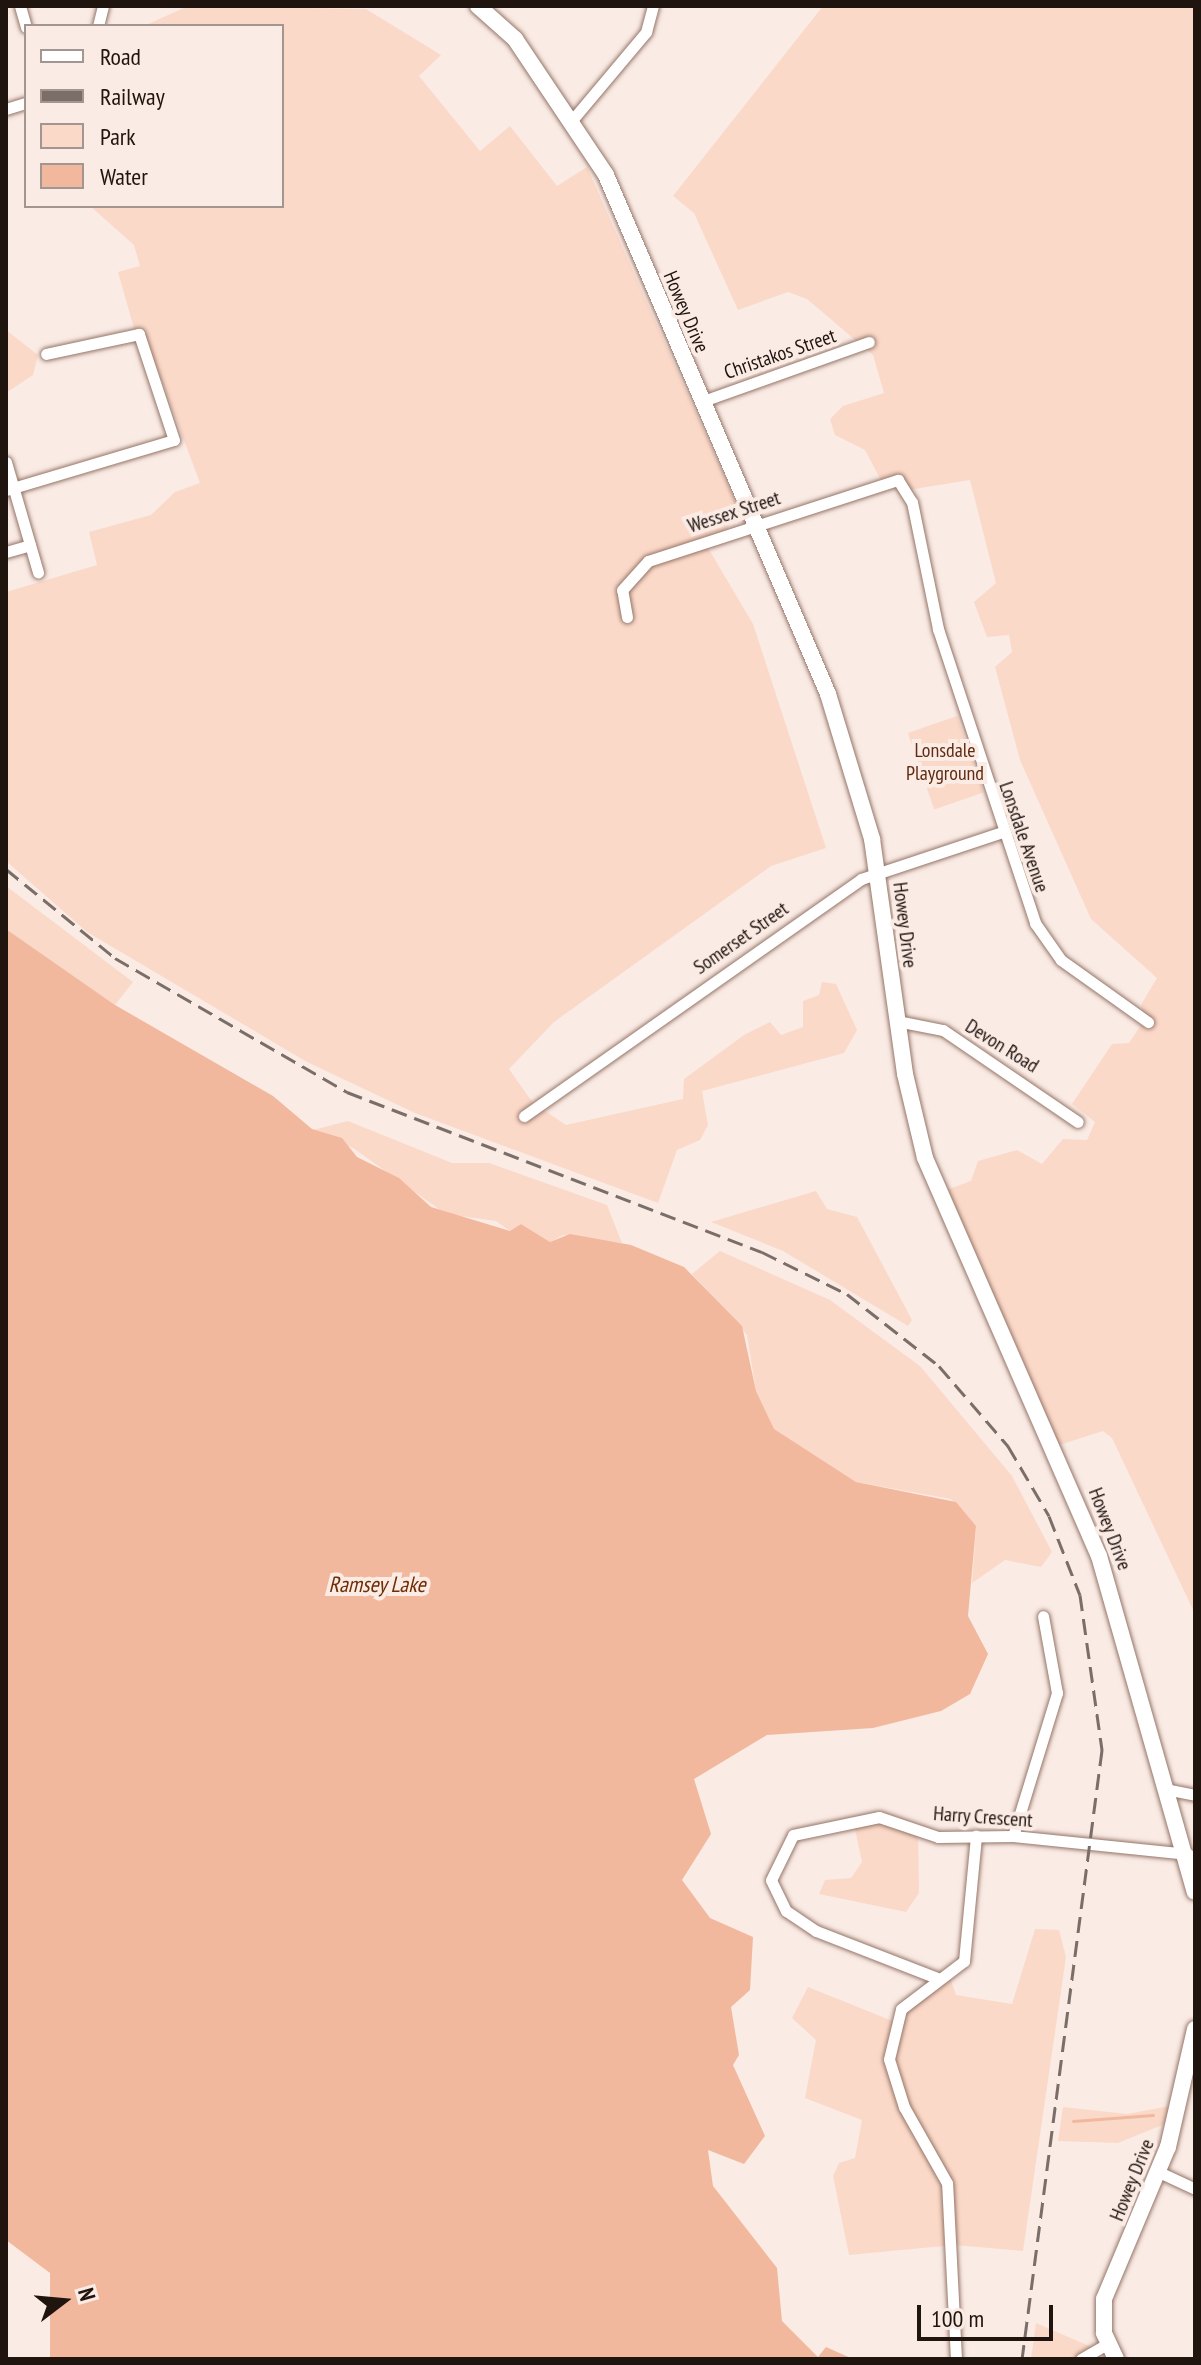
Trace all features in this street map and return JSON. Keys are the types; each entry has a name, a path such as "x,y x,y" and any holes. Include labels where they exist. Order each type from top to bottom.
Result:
{"main road":[{"name":"Howey Drive","path":"478,6 515,39 573,119 606,175 846,741 878,870 897,1021 931,1176 1094,1543 1170,1790 1195,1892"},
{"name":"Howey Drive","path":"1107,2344 1108,2287 1159,2172 1195,2029"},
{"path":"1107,2344 1116,2359"}],"street":[{"path":"573,119 646,32 653,6"},
{"path":"10,489 174,440 139,334 46,354"},
{"name":"Christakos Street","path":"703,401 869,342"},
{"path":"6,462 10,489 38,572"},
{"name":"Wessex Street","path":"627,617 622,590 635,570 756,524 898,480"},
{"name":"Lonsdale Avenue","path":"898,480 912,502 938,629 1002,832 1047,944 1148,1022"},
{"path":"6,552 30,545"},
{"name":"Somerset Street","path":"524,1116 878,870 1002,832"},
{"name":"Devon Road","path":"897,1021 943,1030 1078,1122"},
{"path":"1013,1836 1057,1693 1043,1616"},
{"path":"1170,1790 1195,1795"},
{"name":"Harry Crescent","path":"937,1978 796,1919 773,1891 774,1868 793,1835 853,1819 889,1818 938,1837 1013,1836 1188,1854"},
{"path":"956,2359 947,2183 904,2107 889,2059 901,2009 937,1978 964,1961 976,1836"},
{"path":"1159,2172 1195,2189"},
{"path":"1081,2359 1107,2344"}],"green space":[{"path":"188,6 366,9 441,55 419,76 480,151 510,126 557,186 587,167 738,508 725,533 704,541 753,624 826,848 771,866 554,1022 509,1069 533,1103 566,1125 683,1099 684,1079 744,1035 770,1022 781,1035 803,1027 803,1001 819,995 822,982 836,984 857,1030 844,1053 702,1091 708,1125 700,1140 677,1150 658,1203 415,1113 307,1062 87,932 6,861 6,592 97,565 89,532 151,515 175,492 200,483 148,344 135,332 118,272 140,266 134,245 92,208 284,208 284,24 148,24"},
{"path":"823,6 1195,6 1195,1614 1112,1438 1103,1431 1056,1446 938,1193 971,1181 978,1161 1017,1150 1042,1164 1063,1139 1087,1140 1095,1122 1072,1104 1112,1044 1129,1043 1145,1019 1141,1005 1157,978 1091,919 1020,760 995,667 1012,652 1009,635 987,637 974,602 996,583 970,480 908,490 898,479 883,484 865,450 835,435 830,419 843,406 884,393 873,355 807,299 788,292 738,310 694,213 673,196"},
{"path":"6,330 38,355 33,375 6,393"},
{"name":"Lonsdale Playground","path":"957,716 983,793 934,810 908,733"},
{"path":"6,886 133,982 115,1005 6,929"},
{"path":"348,1121 452,1163 489,1163 607,1205 622,1243 563,1235 550,1242 521,1224 510,1231 496,1221 446,1214 353,1148 313,1130"},
{"path":"816,1191 827,1209 857,1217 912,1320 908,1326 783,1251 711,1222"},
{"path":"720,1251 830,1300 920,1366 1012,1476 1052,1552 1041,1567 1005,1560 972,1583 976,1527 951,1499 856,1482 773,1429 756,1391 747,1335 692,1274"},
{"path":"869,1818 918,1830 919,1893 906,1912 819,1894 825,1880 851,1878 862,1862 853,1820"},
{"path":"1035,1929 1059,1930 1066,1957 1023,2251 954,2245 849,2255 833,2176 839,2163 855,2158 862,2120 805,2098 816,2040 792,2018 808,1987 895,2022 949,1975 956,1995 1012,2004"},
{"path":"1181,2104 1177,2119 1118,2143 1058,2141 1063,2107 1127,2114"},
{"path":"1036,2323 1096,2349 1079,2359 1031,2359"}],"water":[{"name":"Ramsey Lake","path":"6,929 115,1005 273,1096 312,1129 342,1138 357,1157 399,1178 431,1207 510,1231 521,1224 550,1242 570,1234 631,1245 684,1267 742,1326 756,1391 774,1429 856,1482 956,1502 976,1526 968,1616 988,1654 970,1694 941,1711 873,1728 767,1735 694,1779 711,1834 682,1880 710,1918 753,1937 750,1990 731,2007 739,2055 733,2065 765,2136 744,2164 708,2150 713,2186 777,2268 782,2321 818,2357 826,2347 853,2359 50,2359 50,2273 6,2240"}],"waterway":[{"path":"1073,2121 1153,2115"}],"railway":[{"path":"6,869 115,958 347,1092 762,1252 847,1294 939,1366 1008,1446 1049,1516 1080,1595 1102,1750 1022,2359"}]}
